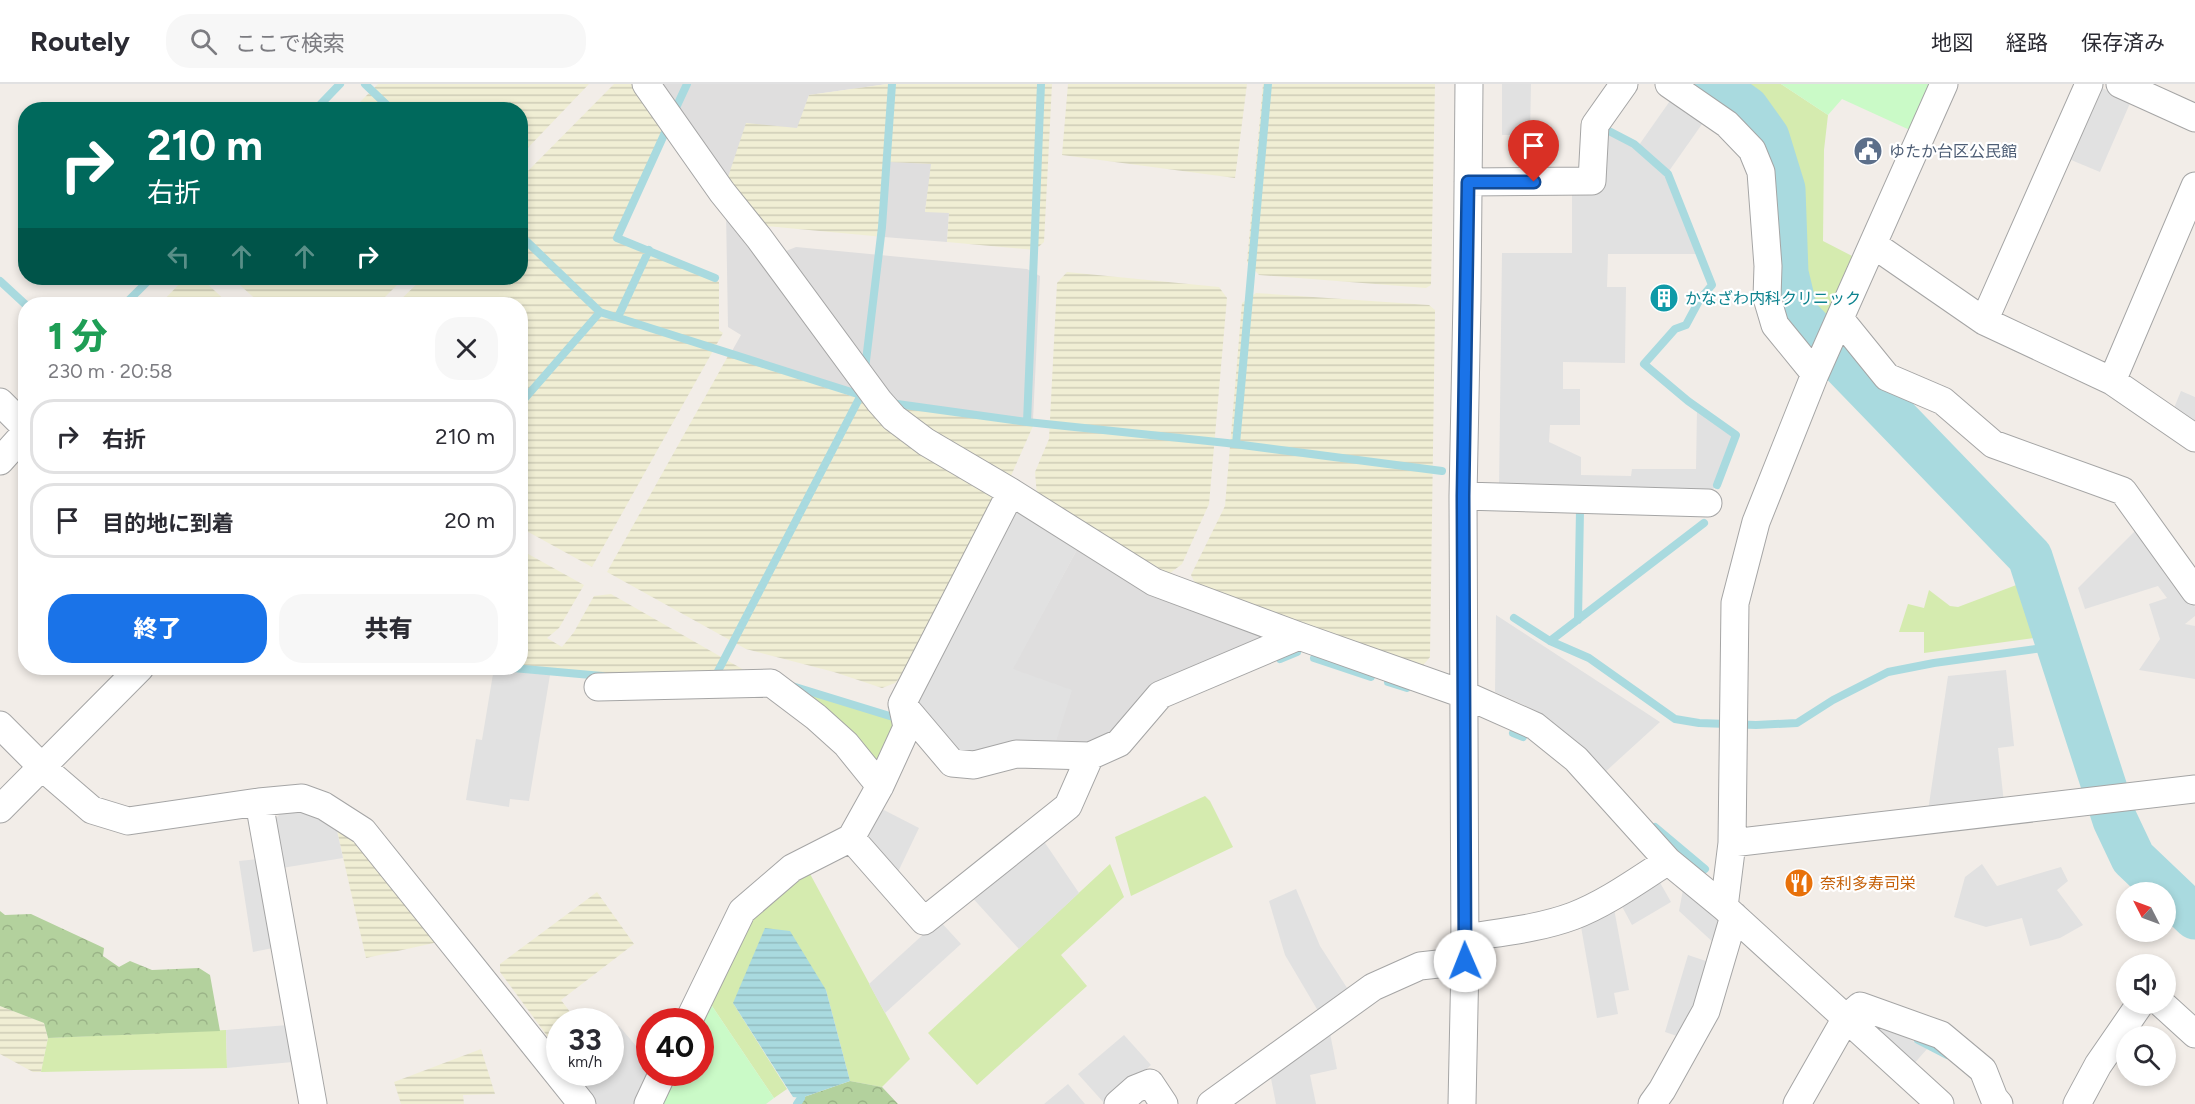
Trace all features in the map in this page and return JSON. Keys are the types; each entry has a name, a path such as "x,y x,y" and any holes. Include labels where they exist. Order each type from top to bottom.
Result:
{"street":[{"path":"646,84 722,192 894,418 956,460 1154,582 1463,694 1535,726 1576,759 1668,861 1729,911 1940,1104"},
{"path":"1462,1104 1463,496 1469,84"},
{"path":"1468,182 1592,181 1594,125 1624,84"},
{"path":"1669,84 1727,124 1752,150 1761,172 1768,266 1767,298 1775,325 1817,370"},
{"path":"1652,1104 1706,1011 1729,911 1735,603 1756,522 1817,370 1944,84"},
{"path":"1984,321 2089,84"},
{"path":"2120,84 2195,118"},
{"path":"2112,381 2195,186"},
{"path":"1874,245 1984,321 2112,381 2195,438"},
{"path":"1838,325 1887,377 1943,401 1993,444 2123,491 2195,591"},
{"path":"0,402 18,421"},
{"path":"0,461 18,440"},
{"path":"695,1008 742,911 792,868 851,838 880,786 907,727 902,704 1011,492"},
{"path":"1463,496 1708,503"},
{"path":"902,704 952,763 974,765 1016,754 1090,756 1119,743 1160,695 1299,636"},
{"path":"598,687 773,673 846,744 880,786"},
{"path":"0,809 133,675"},
{"path":"0,725 42,767 92,810 128,821 302,798 324,806 363,831 582,1104"},
{"path":"851,838 924,921 1068,807 1090,756"},
{"path":"1732,843 2195,789"},
{"path":"259,802 313,1104"},
{"path":"1211,1104 1373,987 1464,950 1574,915 1605,900 1668,861"},
{"path":"1797,1104 1846,1018 1860,1006 1941,1035 1983,1070 1994,1098 1999,1104"},
{"path":"2077,1104 2098,1065 2133,1014"},
{"path":"2173,1014 2195,1034"},
{"path":"1118,1104 1135,1089 1150,1083 1164,1104"},
{"path":"648,1104 656,1086"}],"shaded area":[{"path":"378,84 589,84 528,148 528,102 360,102"},
{"path":"614,84 636,84 666,124 614,239 719,282 719,330 723,333 592,567 528,532 528,297 403,297 416,285 528,285 528,171"},
{"path":"657,84 887,84 809,95 798,128 727,180"},
{"path":"887,84 1052,84 1044,242 1035,250 947,242 949,213 925,212 931,164 890,162 884,237 766,226 727,180 746,123 797,128 809,95"},
{"path":"1068,84 1247,84 1235,178 1062,155"},
{"path":"1263,84 1435,84 1431,285 1426,288 1259,275 1247,262"},
{"path":"1502,84 1531,84 1530,135 1502,135"},
{"path":"2102,88 2131,101 2100,172 2064,157 2090,97"},
{"path":"1672,98 1707,117 1669,171 1639,145"},
{"path":"1603,131 1632,146 1665,176 1696,254 1608,254 1607,287 1626,287 1625,363 1563,362 1563,389 1580,389 1580,425 1550,425 1549,442 1581,457 1581,475 1631,476 1632,469 1696,469 1697,409 1733,436 1713,490 1499,489 1502,253 1572,253 1572,191 1602,191"},
{"path":"890,162 932,164 925,211 949,212 947,242 884,237"},
{"path":"726,211 860,393 732,351 741,335 728,327"},
{"path":"796,247 1027,269 1040,276 1033,420 890,400 786,263 786,251"},
{"path":"1067,272 1219,287 1227,298 1209,504 1182,564 1169,574 1037,496 1035,472 1049,439 1057,283"},
{"path":"178,285 209,285 221,297 167,297"},
{"path":"240,285 397,285 385,297 253,297"},
{"path":"1256,293 1429,305 1435,310 1430,657 1420,669 1196,585 1191,575 1225,506 1242,303"},
{"path":"728,356 864,400 994,494 994,507 905,672 895,683 882,688 834,672 746,649 607,572"},
{"path":"2181,391 2195,397 2195,424 2174,408"},
{"path":"895,406 1033,426 1010,478 1001,481"},
{"path":"1017,507 1080,544 1013,669 1072,690 1054,748 969,761 918,718 918,691"},
{"path":"2138,528 2195,607 2195,616 2185,624 2195,626 2195,679 2139,670 2160,639 2149,604 2167,598 2158,586 2085,609 2078,588"},
{"path":"1080,544 1276,637 1106,744 1054,748 1012,669"},
{"path":"528,554 584,585 559,628 547,638 562,647 574,632 594,596 611,594 751,674 617,674 528,666"},
{"path":"1496,615 1660,722 1604,773 1539,712 1495,692"},
{"path":"2006,670 2014,746 1998,748 2004,803 1928,811 1948,676"},
{"path":"528,672 550,675 529,801 510,799 509,807 466,800 476,739 482,740 493,675 528,675"},
{"path":"882,809 919,828 896,876 866,841"},
{"path":"298,811 335,822 343,858 282,868 274,820 281,813"},
{"path":"335,822 374,854 443,941 366,958"},
{"path":"1041,837 1079,893 1019,949 969,894"},
{"path":"259,859 273,948 253,952 239,861"},
{"path":"1982,864 1997,886 2061,867 2068,881 2057,890 2083,925 2060,938 2030,946 2022,918 1986,927 1954,917 1965,877"},
{"path":"1658,879 1671,902 1632,925 1619,901"},
{"path":"1296,889 1320,946 1351,994 1321,1016 1285,955 1269,901"},
{"path":"1683,890 1721,923 1716,945 1679,911"},
{"path":"597,892 634,944 561,1000 567,1008 546,1008 546,1034 500,972 500,964"},
{"path":"1613,903 1629,990 1614,993 1618,1014 1597,1018 1580,921"},
{"path":"939,920 961,944 885,1013 869,984"},
{"path":"1688,955 1712,963 1683,1038 1665,1032"},
{"path":"0,1006 44,1023 48,1038 41,1072 33,1072 0,1054"},
{"path":"1873,1019 1927,1049 1912,1066 1867,1026"},
{"path":"288,1025 293,1062 227,1068 226,1030"},
{"path":"1329,1028 1337,1069 1310,1075 1316,1104 1276,1104 1269,1068"},
{"path":"624,1032 636,1046 636,1086 645,1086 639,1104 591,1104 577,1086 624,1086"},
{"path":"1124,1035 1151,1065 1105,1104 1078,1074"},
{"path":"481,1049 495,1094 463,1095 464,1104 401,1104 394,1082"},
{"path":"1068,1084 1085,1104 1044,1104"}],"green space":[{"path":"1736,84 1781,84 1828,115 1824,150 1823,241 1856,258 1823,332 1809,312 1802,287 1798,262 1796,183 1787,135 1772,111"},
{"path":"1781,84 1933,84 1912,131 1842,99 1828,115"},
{"path":"2027,581 2043,625 2041,637 1924,653 1924,632 1899,632 1908,604 1924,608 1929,590 1950,606 1958,607"},
{"path":"781,681 896,715 898,720 876,771"},
{"path":"1205,796 1210,801 1233,847 1131,896 1115,837"},
{"path":"1110,864 1124,897 1061,955 1087,986 977,1085 928,1033"},
{"path":"809,872 910,1059 882,1087 850,1081 826,990 733,1003 787,1089 774,1098 710,1003 751,915"},
{"path":"0,911 5,915 31,914 104,948 103,956 119,967 130,961 152,970 199,968 210,975 220,1031 48,1038 44,1023 0,1006"},
{"path":"714,1009 774,1098 766,1104 662,1104 671,1086 714,1086"},
{"path":"226,1030 227,1068 41,1072 48,1038"},
{"path":"850,1081 882,1087 898,1104 801,1104 801,1098"}],"water":[{"path":"765,928 790,931 826,990 850,1081 801,1098 793,1097 733,1003"}],"waterway":[{"path":"323,102 340,84"},
{"path":"365,84 384,102"},
{"path":"674,112 687,84"},
{"path":"865,369 882,227 892,84"},
{"path":"1027,422 1041,84"},
{"path":"1236,444 1268,84"},
{"path":"1713,84 1747,109 1767,137 1783,189 1786,273 1796,315 2030,557 2115,820 2133,858 2195,917"},
{"path":"668,126 617,238 715,278"},
{"path":"1607,130 1634,144 1668,174 1712,285 1700,299 1686,325 1675,329 1644,364 1688,401 1736,435 1717,485"},
{"path":"528,243 600,312 867,397"},
{"path":"618,317 649,250"},
{"path":"0,281 18,298"},
{"path":"132,297 144,285"},
{"path":"528,395 600,312"},
{"path":"717,673 862,393"},
{"path":"890,403 1027,422 1227,443 1442,471"},
{"path":"1578,620 1580,510"},
{"path":"1550,641 1704,523"},
{"path":"1514,618 1550,641 1589,658 1675,719 1699,723 1756,725 1797,723 1833,700 1888,672 1934,663 2058,646"},
{"path":"1280,659 1297,652"},
{"path":"1314,658 1371,677"},
{"path":"528,669 602,676"},
{"path":"1388,682 1407,688"},
{"path":"792,686 893,717"},
{"path":"1513,733 1523,737"},
{"path":"1655,827 1705,869"},
{"path":"1918,1040 1947,1055"},
{"path":"797,1104 801,1098"}],"place":[{"name":"ゆたか台区公民館","path":"1868,151"},
{"name":"かなざわ内科クリニック","path":"1664,298"},
{"name":"奈利多寿司栄","path":"1799,883"}],"route":[{"path":"1465,961 1463,496 1468,182 1534,182"}]}
